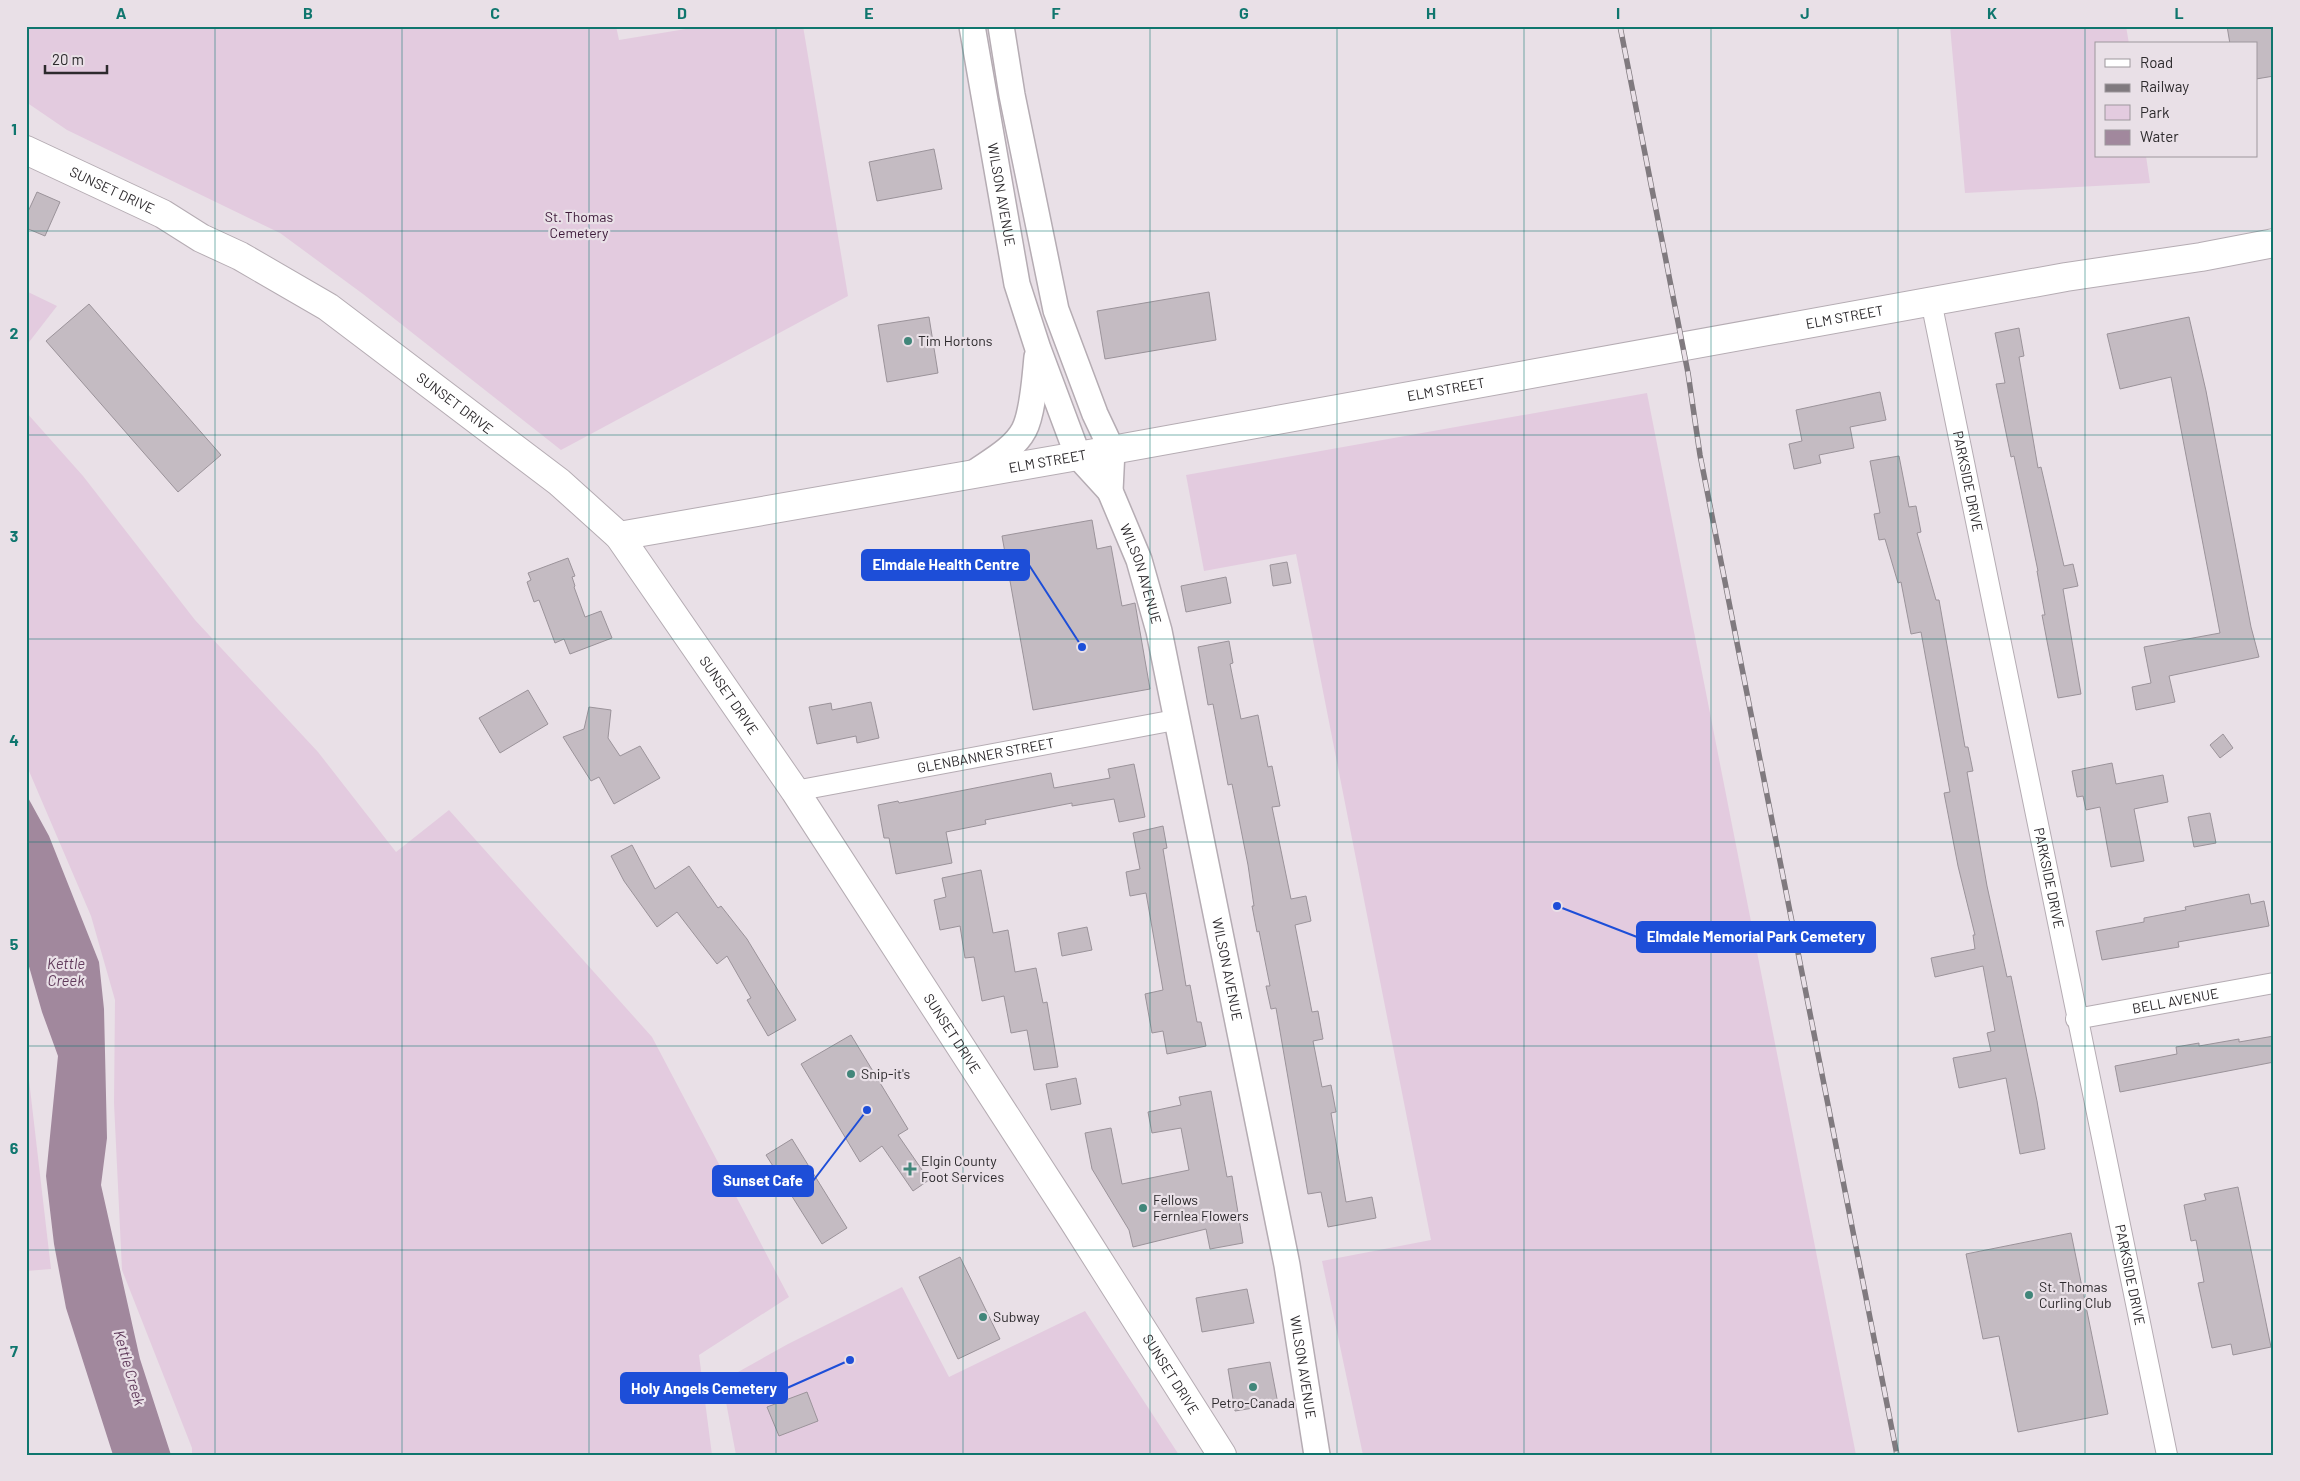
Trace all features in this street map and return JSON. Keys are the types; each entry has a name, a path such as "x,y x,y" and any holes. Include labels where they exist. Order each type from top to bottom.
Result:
{"main road":[{"name":"SUNSET DRIVE","path":"26,150 163,214 201,238 240,256 328,307 559,482 618,536 794,791 1074,1220 1222,1455"},
{"name":"ELM STREET","path":"618,536 1112,450 1930,301 2274,243"}],"street":[{"name":"WILSON AVENUE","path":"972,26 1016,284 1078,456 1110,491 1139,560 1159,631 1175,720 1288,1265 1317,1455"},
{"name":"WILSON AVENUE","path":"1002,26 1012,95 1056,310 1095,414 1112,450 1110,491"},
{"path":"984,100 1012,95"},
{"name":"PARKSIDE DRIVE","path":"1930,301 2167,1455"},
{"path":"974,473 1007,450 1024,430 1034,389 1038,349"},
{"name":"GLENBANNER STREET","path":"794,791 1175,720"},
{"name":"BELL AVENUE","path":"2076,1019 2274,983"}],"green space":[{"name":"St. Thomas Cemetery","path":"26,26 616,26 619,40 704,26 803,26 848,296 561,450 363,294 280,233 67,130 26,102"},
{"path":"1950,26 2126,26 2129,42 2095,42 2095,158 2146,158 2150,183 1965,193"},
{"path":"26,291 57,306 26,346"},
{"path":"1647,393 1856,1455 1363,1455 1322,1261 1431,1240 1296,554 1204,571 1186,475"},
{"path":"26,412 83,476 195,620 318,752 396,852 449,810 652,1037 789,1297 699,1355 712,1455 192,1455 192,1448 122,1270 114,1103 115,1000 91,916 26,764"},
{"path":"26,1054 51,1269 26,1271"},
{"path":"902,1287 949,1377 1085,1311 1179,1455 736,1455 722,1381 788,1344"}],"water":[{"name":"Kettle Creek","path":"26,794 49,836 99,962 104,1009 107,1138 101,1185 140,1359 171,1455 113,1455 66,1308 54,1244 46,1176 58,1056 42,1012 26,956"}],"building":[{"path":"2227,26 2274,26 2274,76 2258,79 2258,42 2230,42"},
{"path":"934,149 942,189 877,201 869,162"},
{"path":"37,192 60,202 45,236 26,228 26,216"},
{"path":"1209,292 1216,340 1105,359 1097,311"},
{"path":"89,304 221,455 178,492 46,341"},
{"path":"929,317 938,373 887,382 878,325"},
{"path":"2189,317 2206,391 2251,627 2259,657 2169,676 2175,702 2136,710 2132,687 2151,683 2144,647 2220,633 2171,377 2120,389 2107,334"},
{"path":"2019,328 2024,356 2019,357 2038,468 2041,467 2064,566 2073,564 2078,586 2063,589 2081,694 2058,698 2042,615 2045,615 2038,571 2014,456 2011,457 1996,384 2005,383 1995,333"},
{"path":"1880,392 1886,420 1850,427 1854,448 1819,455 1821,463 1794,469 1789,444 1802,441 1796,410"},
{"path":"1899,456 1909,507 1916,506 1921,532 1917,533 1936,600 1939,600 1965,747 1968,747 1973,771 1967,772 1987,886 2007,977 2011,976 2037,1101 2045,1149 2020,1154 2006,1078 1959,1088 1953,1058 1991,1051 1987,1033 1995,1031 1983,966 1935,977 1931,958 1975,949 1973,935 1975,935 1958,866 1944,793 1950,792 1921,632 1911,634 1901,582 1898,583 1885,539 1879,540 1874,514 1880,513 1870,461"},
{"path":"1092,520 1097,549 1111,546 1122,606 1135,603 1150,689 1033,710 1002,536"},
{"path":"568,558 575,576 572,577 574,587 585,617 601,611 612,638 570,654 564,639 555,643 539,600 534,602 527,582 531,580 528,573"},
{"path":"1287,562 1291,583 1273,586 1270,565"},
{"path":"1226,577 1231,603 1186,612 1181,586"},
{"path":"1229,641 1233,663 1230,664 1241,719 1258,715 1268,767 1272,766 1280,806 1272,807 1291,899 1306,896 1311,921 1295,925 1312,1012 1318,1011 1323,1039 1313,1041 1322,1087 1331,1085 1336,1112 1331,1113 1346,1202 1372,1197 1376,1218 1328,1227 1321,1192 1308,1194 1276,1008 1271,1009 1266,986 1270,986 1252,906 1254,906 1248,865 1232,784 1228,785 1213,704 1208,705 1198,647"},
{"path":"528,690 548,724 500,753 479,718"},
{"path":"871,702 879,738 857,743 856,736 817,744 809,707 831,703 832,710"},
{"path":"589,707 611,710 608,738 620,756 640,746 660,778 614,804 599,777 591,781 563,737 584,729"},
{"path":"2223,734 2233,748 2220,758 2210,745"},
{"path":"2112,763 2116,784 2163,775 2168,802 2134,809 2144,861 2111,867 2100,807 2086,810 2083,796 2077,797 2072,771"},
{"path":"1134,764 1145,817 1119,822 1114,799 1072,806 1072,803 985,820 986,824 946,832 952,863 896,874 889,838 884,838 878,805 898,801 899,803 1051,773 1054,788 1110,778 1108,769"},
{"path":"2210,813 2216,843 2194,847 2188,817"},
{"path":"1163,826 1167,848 1163,849 1186,986 1190,985 1197,1022 1201,1022 1206,1046 1167,1054 1163,1031 1152,1033 1145,994 1163,990 1146,893 1130,896 1126,872 1140,869 1133,833"},
{"path":"632,845 655,889 689,866 718,908 721,906 747,939 796,1020 768,1036 747,1000 751,998 727,956 717,964 677,912 657,927 624,881 611,856"},
{"path":"981,870 993,933 1008,930 1015,972 1036,968 1043,1003 1047,1002 1058,1067 1034,1070 1027,1030 1011,1033 1004,996 982,1001 974,957 965,958 960,926 940,930 934,900 946,897 942,878"},
{"path":"2249,894 2251,904 2264,901 2269,926 2178,942 2179,947 2102,960 2096,931 2144,922 2144,918 2186,910 2185,907"},
{"path":"1087,927 1092,950 1062,956 1058,933"},
{"path":"851,1035 908,1129 898,1135 929,1180 913,1191 882,1146 860,1162 801,1064"},
{"path":"2274,1036 2274,1062 2120,1092 2115,1066 2177,1054 2176,1047 2199,1043 2199,1046 2239,1039 2239,1042"},
{"path":"1076,1078 1081,1104 1051,1110 1046,1084"},
{"path":"1211,1091 1227,1177 1232,1176 1243,1243 1210,1249 1206,1229 1133,1247 1129,1230 1092,1169 1085,1133 1111,1128 1122,1184 1189,1170 1181,1128 1152,1133 1148,1112 1181,1105 1179,1097"},
{"path":"792,1139 847,1228 822,1244 766,1155"},
{"path":"2238,1187 2271,1347 2233,1355 2231,1344 2212,1348 2198,1283 2204,1282 2196,1240 2191,1241 2184,1205 2206,1200 2204,1194"},
{"name":"St. Thomas Curling Club","path":"2071,1233 2108,1414 2018,1432 1999,1336 1983,1339 1966,1254"},
{"path":"960,1257 1000,1339 958,1359 919,1277"},
{"path":"1247,1289 1254,1323 1202,1332 1196,1298"},
{"name":"Petro-Canada","path":"1270,1362 1278,1404 1235,1411 1228,1369"},
{"path":"807,1392 818,1421 779,1436 767,1407"}],"railway":[{"path":"1620,26 1688,373 1700,455 1897,1455"}],"place":[{"name":"Tim Hortons","path":"908,341"},
{"name":"Elmdale Health Centre","path":"1082,647"},
{"name":"Elmdale Memorial Park Cemetery","path":"1557,906"},
{"name":"Snip-it's","path":"851,1074"},
{"name":"Sunset Cafe","path":"867,1110"},
{"name":"Elgin County Foot Services","path":"910,1169"},
{"name":"Fellows Fernlea Flowers","path":"1143,1208"},
{"name":"St. Thomas Curling Club","path":"2029,1295"},
{"name":"Subway","path":"983,1317"},
{"name":"Holy Angels Cemetery","path":"850,1360"},
{"name":"Petro-Canada","path":"1253,1387"}]}
